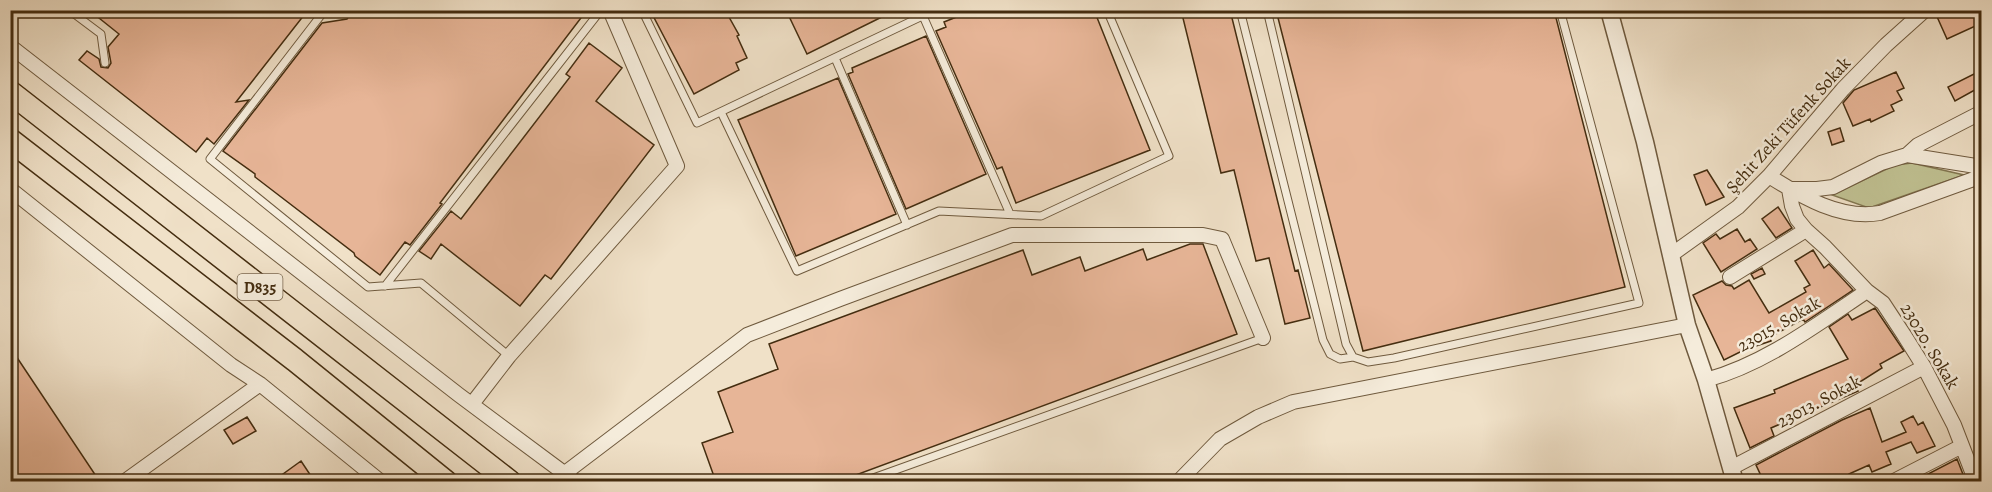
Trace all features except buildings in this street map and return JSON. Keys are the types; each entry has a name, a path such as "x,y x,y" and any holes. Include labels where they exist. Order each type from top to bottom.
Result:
{"highway":[{"name":"D835","path":"10,92 510,482"},
{"name":"D835","path":"10,140 286,353 446,482"}],"street":[{"path":"471,404 509,356 677,166 610,10"},
{"path":"1609,10 1645,142 1687,325 1733,475"},
{"name":"Şehit Zeki Tüfenk Sokak","path":"1671,255 1738,207 1769,176 1843,89 1886,45 1925,10"},
{"path":"10,46 471,404 570,478 747,334 1012,235 1203,235 1222,239 1263,338"},
{"path":"1788,189 1833,187 1881,163 1907,155 1918,145 1982,112"},
{"path":"1907,155 1982,167"},
{"path":"1769,176 1801,197 1840,211 1864,216 1880,213 1982,176"},
{"path":"10,189 231,365 260,384 381,482"},
{"name":"23020. Sokak","path":"1788,189 1791,206 1797,219 1867,291 1883,303 1924,366 1954,425 1976,482"},
{"path":"1730,277 1806,230"},
{"name":"23015. Sokak","path":"1706,381 1723,376 1776,351 1867,291"},
{"path":"1179,482 1220,440 1258,417 1293,402 1687,325"},
{"name":"23013. Sokak","path":"1733,475 1924,366"},
{"path":"124,482 260,384"},
{"path":"1892,482 1962,446"}],"lane":[{"path":"69,10 101,34 105,63"},
{"path":"325,10 210,159 368,286 421,284 509,356"},
{"path":"386,285 601,10"},
{"path":"642,10 697,123 935,10"},
{"path":"721,112 797,271 939,211 1041,216 1169,156 1107,10"},
{"path":"1240,10 1323,340 1330,354 1340,359 1353,357 1368,362 1639,303 1560,10"},
{"path":"1267,10 1346,344 1353,357"},
{"path":"923,16 1010,214"},
{"path":"835,58 907,225"},
{"path":"862,482 1263,338"}],"green space":[{"path":"1912,163 1964,175 1869,208 1832,195 1895,165"}]}
